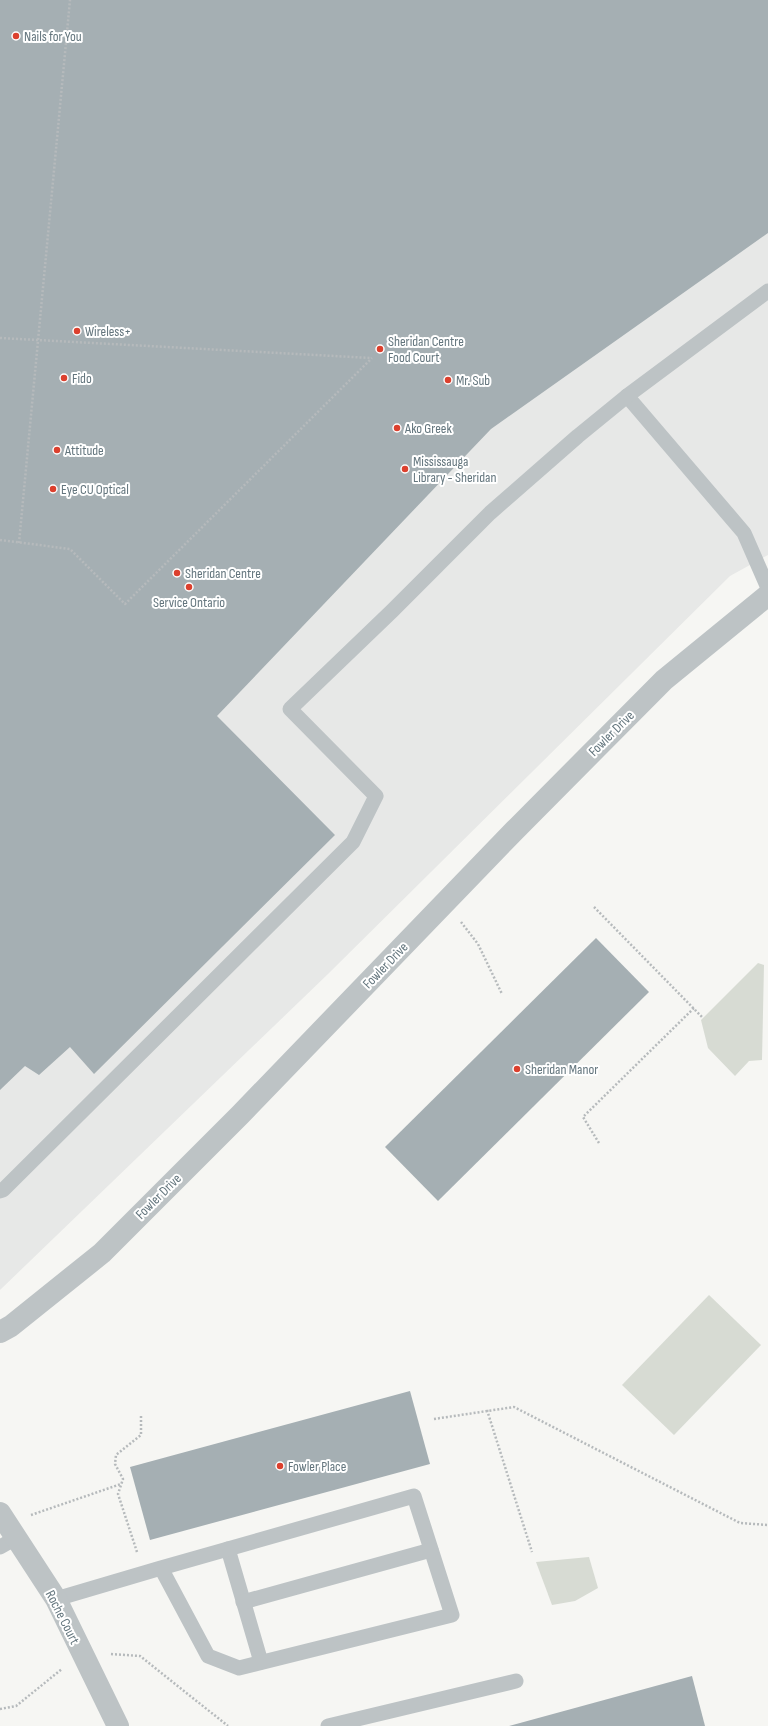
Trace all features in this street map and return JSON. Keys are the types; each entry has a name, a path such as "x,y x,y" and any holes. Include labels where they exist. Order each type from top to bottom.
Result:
{"street":[{"name":"Fowler Drive","path":"0,1332 11,1326 102,1253 240,1115 664,680 768,595"},
{"name":"Roche Court","path":"6,1530 56,1599 118,1726"}],"lane":[{"path":"0,1191 3,1190 353,842 376,796 290,709 392,611 490,513 578,436 627,396 768,291"},
{"path":"627,396 744,533 768,588"},
{"path":"56,1599 161,1568 414,1496 452,1615 238,1668 208,1656 161,1568"},
{"path":"228,1549 261,1662"},
{"path":"244,1602 431,1550"},
{"path":"328,1726 516,1681"}],"path":[{"path":"19,543 70,0"},
{"path":"0,338 372,358 125,604 70,549 0,540"},
{"path":"445,903 478,944 502,994"},
{"path":"594,906 702,1017"},
{"path":"599,1142 583,1117 694,1008"},
{"path":"434,1419 514,1407 740,1523 768,1525"},
{"path":"487,1410 532,1552"},
{"path":"141,1416 141,1435 116,1455 115,1464 123,1479 118,1494 144,1573"},
{"path":"6,1530 121,1484"},
{"path":"0,1709 16,1706 82,1653 140,1656 228,1726"}],"shaded area":[{"name":"Sheridan Centre","path":"0,0 768,0 768,555 730,576 328,974 0,1290"},
{"path":"758,963 764,965 762,1060 749,1061 735,1076 708,1048 701,1020"},
{"path":"709,1295 761,1345 674,1435 622,1385"},
{"path":"589,1557 598,1588 575,1601 552,1605 536,1562"}],"building":[{"name":"Sheridan Centre","path":"0,0 768,0 768,233 491,429 217,716 335,835 94,1074 70,1047 39,1075 25,1066 0,1090"},
{"name":"Sheridan Manor","path":"596,938 649,992 438,1201 385,1147"},
{"name":"Fowler Place","path":"410,1391 430,1464 150,1540 130,1467"},
{"path":"692,1676 705,1726 509,1726"}],"place":[{"name":"Nails for You","path":"16,36"},
{"name":"Wireless+","path":"77,331"},
{"name":"Sheridan Centre Food Court","path":"380,349"},
{"name":"Fido","path":"64,378"},
{"name":"Mr. Sub","path":"448,380"},
{"name":"Ako Greek","path":"397,428"},
{"name":"Attitude","path":"57,450"},
{"name":"Mississauga Library - Sheridan","path":"405,469"},
{"name":"Eye CU Optical","path":"53,489"},
{"name":"Sheridan Centre","path":"177,573"},
{"name":"Service Ontario","path":"189,587"},
{"name":"Sheridan Manor","path":"517,1069"},
{"name":"Fowler Place","path":"280,1466"}]}
